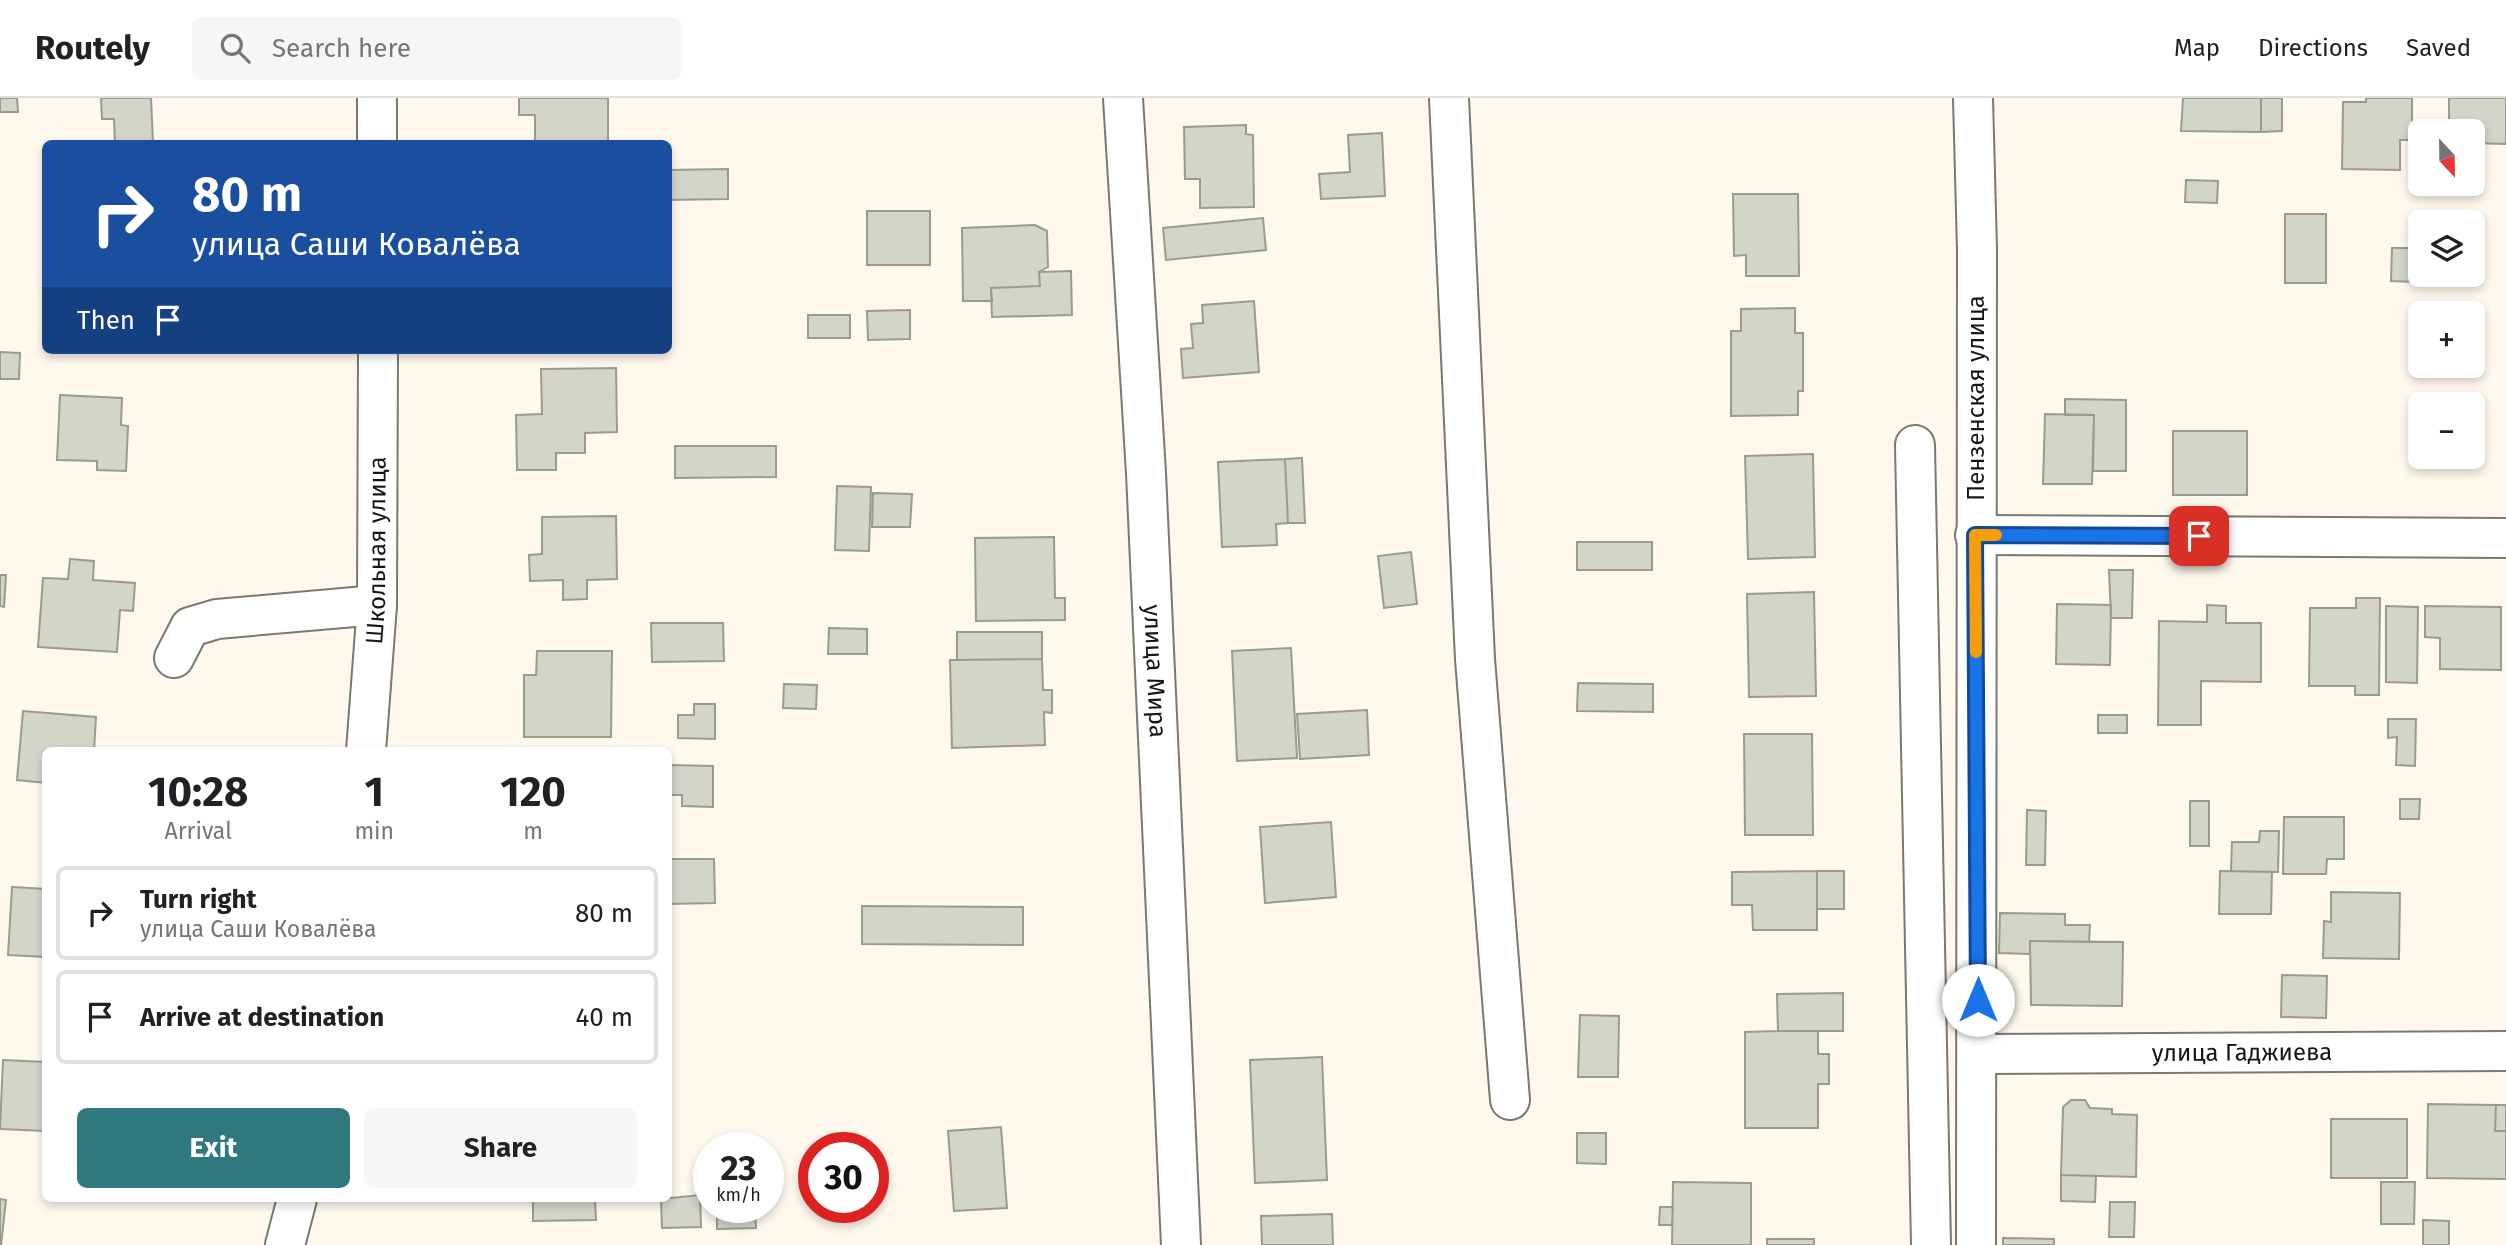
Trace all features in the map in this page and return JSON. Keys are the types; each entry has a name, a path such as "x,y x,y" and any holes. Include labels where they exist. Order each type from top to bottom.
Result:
{"street":[{"path":"377,98 377,140"},
{"name":"улица Мира","path":"1123,98 1146,473 1181,1245"},
{"path":"1449,98 1475,659 1510,1100"},
{"name":"Пензенская улица","path":"1973,98 1977,250 1976,1245"},
{"name":"Школьная улица","path":"366,747 377,605 378,354"},
{"path":"1915,445 1931,1245"},
{"path":"1975,535 2506,538"},
{"path":"174,658 190,627 216,619 377,605"},
{"name":"улица Гаджиева","path":"1978,1054 2506,1051"},
{"path":"285,1245 296,1202"}],"building":[{"path":"0,98 17,98 18,112 0,112"},
{"path":"101,98 151,98 153,140 115,140 114,119 102,119"},
{"path":"519,98 608,98 608,140 535,140 535,115 519,115"},
{"path":"2183,98 2261,98 2261,132 2181,131"},
{"path":"2261,98 2282,98 2282,131 2261,132"},
{"path":"2366,98 2412,98 2408,140 2400,140 2400,170 2342,169 2343,102 2366,102"},
{"path":"2449,98 2506,98 2506,144 2485,143 2485,119 2449,119"},
{"path":"1246,125 1246,134 1253,135 1254,207 1200,208 1200,179 1185,179 1184,127"},
{"path":"1382,133 1385,196 1321,199 1319,174 1350,172 1348,135"},
{"path":"728,169 728,199 672,200 672,170"},
{"path":"2186,180 2218,181 2217,203 2185,202"},
{"path":"1733,194 1798,194 1799,276 1746,276 1746,255 1734,256"},
{"path":"867,211 930,211 930,265 867,265"},
{"path":"2285,214 2326,214 2326,283 2285,283"},
{"path":"1263,218 1266,250 1166,260 1163,228"},
{"path":"1035,225 1047,231 1048,267 1039,272 1040,286 991,288 992,301 963,301 962,228"},
{"path":"2392,248 2408,248 2408,282 2391,281"},
{"path":"1071,271 1072,315 992,317 991,288 1040,286 1039,272"},
{"path":"1254,301 1259,372 1183,378 1181,349 1193,348 1191,324 1203,323 1202,305"},
{"path":"1795,308 1795,333 1803,333 1803,391 1798,391 1798,415 1731,416 1731,331 1741,331 1741,309"},
{"path":"910,310 910,339 868,340 867,311"},
{"path":"808,315 850,315 850,338 808,338"},
{"path":"0,352 20,353 19,379 0,379"},
{"path":"616,368 617,432 585,433 585,453 556,453 556,470 517,470 516,415 542,414 541,369"},
{"path":"60,395 122,398 121,425 128,426 126,471 97,470 97,461 57,460"},
{"path":"2065,399 2126,400 2126,471 2093,471 2094,415 2065,415"},
{"path":"2045,414 2094,415 2092,484 2043,484"},
{"path":"2173,431 2247,431 2247,495 2173,495"},
{"path":"675,446 776,446 776,477 675,478"},
{"path":"1813,454 1815,557 1748,559 1745,456"},
{"path":"1302,458 1305,523 1288,523 1285,459"},
{"path":"1285,459 1288,523 1276,524 1277,545 1222,547 1218,462"},
{"path":"837,486 871,487 869,551 835,550"},
{"path":"873,493 912,494 910,527 872,527"},
{"path":"616,516 617,579 587,580 587,599 563,600 563,580 530,581 529,555 542,554 542,517"},
{"path":"1054,537 1055,598 1065,598 1065,620 976,621 975,538"},
{"path":"1577,542 1652,542 1652,570 1577,570"},
{"path":"1411,552 1417,604 1384,608 1378,556"},
{"path":"70,559 94,561 93,580 135,583 133,611 120,610 117,652 38,647 43,578 68,579"},
{"path":"2109,570 2133,570 2132,618 2111,618"},
{"path":"0,575 6,575 4,607 0,606"},
{"path":"1814,592 1816,696 1749,697 1747,594"},
{"path":"2356,598 2380,598 2379,695 2355,695 2355,686 2309,686 2310,608 2356,608"},
{"path":"2057,604 2111,605 2110,665 2056,664"},
{"path":"2207,605 2226,606 2226,623 2261,623 2261,682 2201,681 2201,725 2158,725 2159,621 2207,622"},
{"path":"2386,606 2418,607 2417,683 2386,682"},
{"path":"2425,606 2501,607 2501,670 2440,669 2440,638 2425,637"},
{"path":"651,623 723,623 724,661 652,662"},
{"path":"829,628 867,629 867,654 828,654"},
{"path":"957,632 1042,632 1042,659 957,660"},
{"path":"1291,648 1297,758 1237,761 1232,651"},
{"path":"537,651 612,651 611,737 524,737 524,675 536,675"},
{"path":"1042,659 1043,690 1052,690 1052,713 1044,712 1045,745 952,748 950,660"},
{"path":"1578,683 1653,684 1653,712 1577,711"},
{"path":"784,684 817,685 816,709 783,708"},
{"path":"694,704 715,704 715,739 678,738 678,715 694,715"},
{"path":"1367,710 1369,755 1300,759 1297,714"},
{"path":"23,711 96,717 94,747 42,747 42,783 17,780"},
{"path":"2098,715 2127,715 2127,733 2098,733"},
{"path":"2388,719 2416,719 2415,766 2396,765 2397,737 2388,738"},
{"path":"1744,734 1812,734 1813,835 1745,835"},
{"path":"672,765 713,766 713,807 682,806 682,795 672,795"},
{"path":"2400,799 2420,799 2419,819 2400,819"},
{"path":"2190,801 2209,801 2209,846 2190,846"},
{"path":"2027,810 2046,811 2045,865 2026,865"},
{"path":"2284,817 2344,817 2344,859 2327,859 2326,874 2283,874"},
{"path":"1331,822 1336,897 1265,903 1260,827"},
{"path":"2260,831 2279,831 2278,872 2231,871 2232,842 2259,842"},
{"path":"672,859 714,859 715,903 672,904"},
{"path":"1817,871 1817,930 1753,930 1752,905 1732,905 1732,872"},
{"path":"1817,871 1844,871 1844,909 1817,909"},
{"path":"2220,871 2272,872 2271,914 2219,914"},
{"path":"12,887 42,889 42,957 8,955"},
{"path":"2331,892 2400,893 2399,959 2323,958 2324,921 2331,922"},
{"path":"862,906 1023,907 1023,945 862,944"},
{"path":"2000,913 2065,914 2065,925 2090,925 2089,942 2030,941 2030,954 1999,953"},
{"path":"2030,941 2123,942 2122,1006 2031,1005"},
{"path":"2282,975 2327,976 2326,1018 2281,1017"},
{"path":"1843,993 1843,1031 1778,1031 1777,994"},
{"path":"1580,1015 1619,1016 1618,1077 1578,1077"},
{"path":"1818,1031 1818,1054 1829,1054 1829,1084 1818,1084 1818,1128 1745,1128 1745,1032"},
{"path":"1322,1057 1327,1180 1255,1183 1250,1060"},
{"path":"3,1060 42,1062 42,1131 0,1129"},
{"path":"2071,1100 2085,1100 2090,1108 2112,1109 2112,1114 2137,1115 2136,1177 2061,1175 2063,1107"},
{"path":"2428,1104 2496,1105 2495,1131 2506,1131 2506,1179 2427,1178"},
{"path":"2496,1105 2506,1105 2506,1131 2495,1131"},
{"path":"2331,1119 2407,1119 2407,1178 2331,1178"},
{"path":"1001,1127 1007,1208 954,1211 948,1131"},
{"path":"1577,1133 1606,1133 1606,1164 1577,1163"},
{"path":"2061,1175 2096,1176 2095,1202 2061,1201"},
{"path":"1673,1182 1751,1183 1751,1245 1672,1245"},
{"path":"2381,1182 2415,1182 2414,1224 2381,1224"},
{"path":"693,1196 693,1223 701,1223 701,1227 662,1228 661,1202 672,1202 672,1198"},
{"path":"0,1199 6,1200 1,1245 0,1245"},
{"path":"533,1202 595,1202 596,1220 533,1221"},
{"path":"2110,1202 2135,1202 2134,1237 2109,1237"},
{"path":"1660,1207 1673,1207 1672,1225 1659,1225"},
{"path":"1332,1214 1333,1245 1262,1245 1261,1216"},
{"path":"2423,1220 2449,1221 2449,1245 2423,1245"},
{"path":"717,1223 756,1223 756,1228 717,1229"},
{"path":"2003,1238 2054,1239 2054,1245 2003,1245"},
{"path":"1767,1239 1814,1239 1814,1245 1767,1245"}],"slow traffic":[{"path":"1976,652 1975,535 1996,535"}],"route":[{"path":"1978,1000 1975,535 2199,536"}]}
